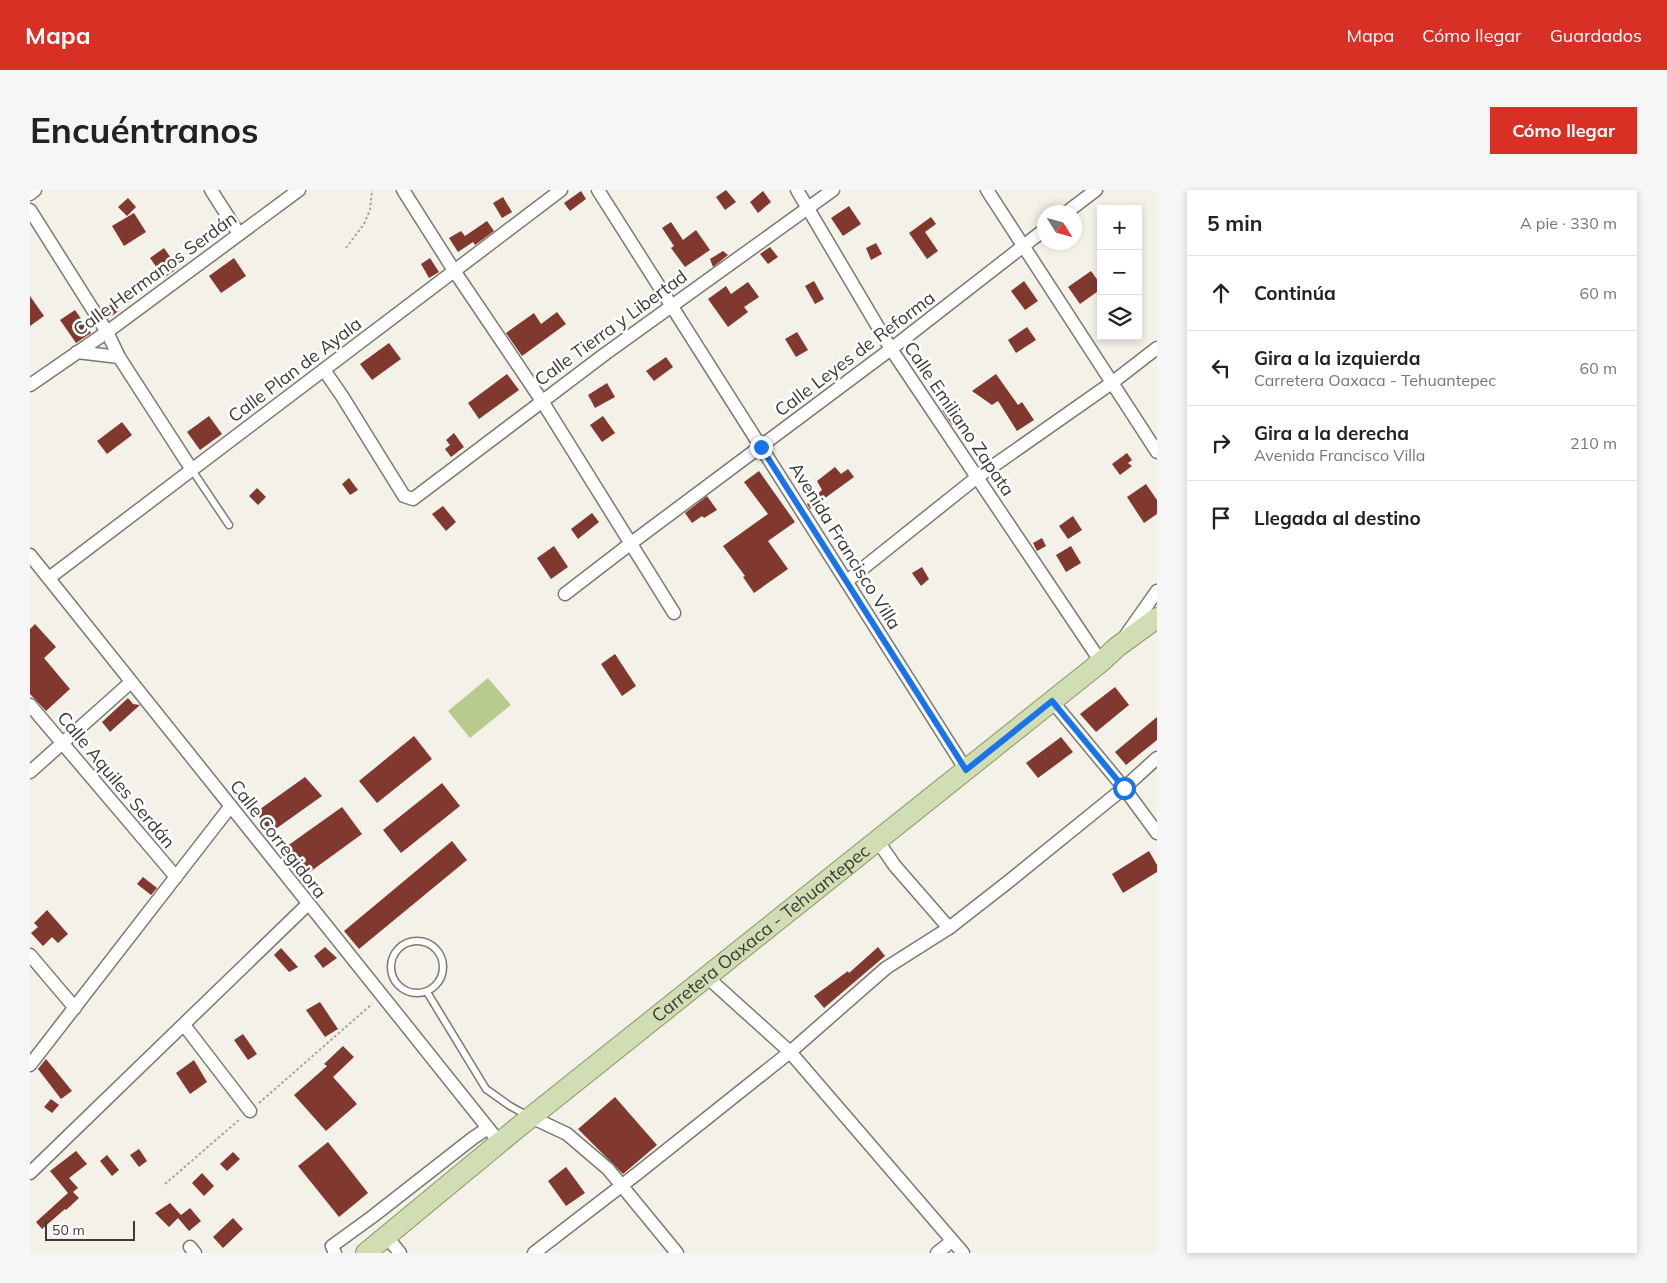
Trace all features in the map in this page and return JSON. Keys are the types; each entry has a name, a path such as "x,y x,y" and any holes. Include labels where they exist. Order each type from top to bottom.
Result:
{"main road":[{"name":"Carretera Oaxaca - Tehuantepec","path":"366,1253 387,1237 494,1136 531,1117 1101,662 1117,647 1157,618"}],"street":[{"path":"30,194 35,190"},
{"path":"211,190 239,234"},
{"name":"Calle Hermanos Serdán","path":"30,385 107,332 299,190"},
{"path":"403,190 455,272 542,401 674,613"},
{"name":"Calle Plan de Ayala","path":"49,578 561,190"},
{"name":"Avenida Francisco Villa","path":"598,190 966,770"},
{"name":"Calle Emiliano Zapata","path":"796,190 891,349 1101,662"},
{"name":"Calle Tierra y Libertad","path":"324,370 404,496 413,499 542,401 833,190"},
{"path":"987,190 1157,452"},
{"path":"1076,205 1093,192"},
{"path":"30,210 107,332 119,358 192,470"},
{"name":"Calle Leyes de Reforma","path":"566,594 891,349 1037,236"},
{"path":"847,581 976,478 1113,382 1157,348"},
{"path":"77,352 119,358"},
{"name":"Calle Corregidora","path":"30,555 494,1136"},
{"path":"1117,647 1157,591"},
{"path":"30,772 131,682"},
{"path":"1052,701 1124,788 1157,833"},
{"name":"Calle Aquiles Serdán","path":"30,705 176,877"},
{"path":"534,1253 790,1052 886,968 949,928 1124,788 1157,758"},
{"path":"30,1066 230,807"},
{"path":"878,840 896,866 949,928"},
{"path":"30,1173 308,904"},
{"path":"30,955 75,1008"},
{"path":"707,977 790,1052 963,1253"},
{"path":"184,1025 250,1111"},
{"path":"531,1117 568,1134 608,1169 677,1253"},
{"path":"330,1251 494,1136"},
{"path":"387,1237 400,1253"},
{"path":"937,1253 952,1241"}],"lane":[{"path":"192,470 229,525"},
{"path":"417,940 426,942 434,946 440,953 444,971 441,980 427,992 418,994 403,990 392,977 392,960 395,953 408,942 417,940"},
{"path":"427,992 486,1089 510,1106 531,1117"}],"path":[{"path":"346,248 364,224 370,210 372,190"},
{"path":"165,1184 381,996"}],"green space":[{"path":"488,678 511,705 470,738 448,711"}],"building":[{"path":"726,190 736,202 725,210 716,197"},
{"path":"581,191 586,199 570,211 564,203"},
{"path":"763,191 771,202 758,213 750,202"},
{"path":"503,197 512,212 502,218 493,203"},
{"path":"128,198 136,207 127,216 118,207"},
{"path":"849,206 861,224 843,236 831,218"},
{"path":"134,213 146,232 124,246 112,226"},
{"path":"931,217 936,224 925,232 938,251 927,259 909,233"},
{"path":"487,221 494,231 475,245 473,242 458,252 449,238 461,231 465,236"},
{"path":"671,222 683,240 696,230 710,250 685,267 671,248 674,246 662,228"},
{"path":"876,243 882,254 871,260 866,248"},
{"path":"770,247 778,257 768,264 760,254"},
{"path":"164,248 178,268 164,278 150,258"},
{"path":"723,251 728,255 713,267 710,259"},
{"path":"234,258 246,276 221,293 209,276"},
{"path":"430,258 439,272 429,278 421,264"},
{"path":"1091,271 1097,279 1097,292 1080,304 1068,287"},
{"path":"814,281 824,299 815,304 805,286"},
{"path":"1024,281 1038,301 1025,310 1011,291"},
{"path":"748,282 759,297 744,307 748,312 728,327 708,299 726,286 731,294"},
{"path":"30,296 44,316 30,326"},
{"path":"116,301 121,309 108,319 103,310"},
{"path":"75,310 91,333 76,343 60,320"},
{"path":"557,312 566,324 522,356 506,333 534,313 541,324"},
{"path":"1027,327 1036,340 1016,353 1008,340"},
{"path":"797,332 808,350 796,357 785,339"},
{"path":"389,343 401,359 372,380 360,364"},
{"path":"666,357 673,367 654,381 646,371"},
{"path":"507,374 519,390 479,419 468,403"},
{"path":"996,374 1018,405 1022,402 1034,420 1017,431 998,401 992,405 972,391"},
{"path":"607,383 615,397 595,408 588,395"},
{"path":"949,405 959,419 952,425 942,410"},
{"path":"209,416 222,434 200,450 187,432"},
{"path":"603,416 615,433 602,442 590,425"},
{"path":"122,422 132,435 107,454 97,441"},
{"path":"454,433 464,447 451,457 445,449 450,445 446,440"},
{"path":"1127,453 1132,460 1128,463 1132,466 1120,475 1112,464"},
{"path":"835,467 841,474 848,469 854,477 810,509 807,504 822,490 817,481"},
{"path":"759,471 795,522 768,541 788,569 754,593 743,577 745,576 723,546 768,514 744,482"},
{"path":"349,478 358,490 350,495 342,484"},
{"path":"1146,484 1157,500 1157,514 1144,523 1127,497"},
{"path":"257,488 266,497 258,505 249,496"},
{"path":"707,496 717,510 704,518 702,516 692,523 685,513"},
{"path":"443,506 456,522 446,531 432,514"},
{"path":"592,513 599,522 578,539 571,529"},
{"path":"1073,516 1082,530 1068,539 1059,526"},
{"path":"1042,538 1046,546 1037,551 1033,543"},
{"path":"554,546 568,567 551,579 537,558"},
{"path":"1071,546 1081,563 1066,572 1056,555"},
{"path":"922,567 929,579 921,586 912,573"},
{"path":"35,624 56,647 44,658 70,689 46,711 30,694 30,629"},
{"path":"615,654 636,686 622,696 601,664"},
{"path":"1115,687 1129,705 1096,732 1080,714"},
{"path":"128,698 133,704 140,705 110,732 102,722"},
{"path":"1157,717 1157,740 1126,765 1115,752"},
{"path":"414,736 432,759 377,803 359,781"},
{"path":"1061,737 1073,752 1038,778 1026,763"},
{"path":"305,777 322,796 270,833 256,812"},
{"path":"442,783 460,806 401,853 383,830"},
{"path":"342,807 362,834 303,877 283,849"},
{"path":"452,841 467,860 359,949 344,931"},
{"path":"1149,851 1157,865 1157,872 1123,893 1112,874"},
{"path":"143,877 157,888 151,895 137,884"},
{"path":"47,910 68,934 58,943 52,937 43,946 31,933 38,927 34,923"},
{"path":"325,947 337,958 323,968 314,956"},
{"path":"878,947 885,956 824,1008 814,996 848,971 849,973"},
{"path":"281,948 298,967 289,972 274,955"},
{"path":"320,1002 338,1029 325,1037 306,1010"},
{"path":"243,1034 257,1054 248,1060 234,1040"},
{"path":"343,1046 354,1057 333,1077 357,1104 326,1131 294,1095 327,1066 324,1064"},
{"path":"46,1059 72,1091 61,1099 38,1069"},
{"path":"194,1060 207,1082 190,1094 176,1073"},
{"path":"615,1097 657,1145 623,1174 578,1129"},
{"path":"51,1099 59,1105 52,1113 44,1107"},
{"path":"328,1142 368,1193 339,1217 298,1166"},
{"path":"139,1149 147,1161 139,1167 130,1155"},
{"path":"76,1151 87,1164 69,1178 78,1188 73,1192 79,1198 42,1229 36,1222 68,1193 50,1171"},
{"path":"233,1152 240,1159 227,1171 220,1164"},
{"path":"107,1155 119,1170 112,1176 100,1161"},
{"path":"566,1167 585,1193 566,1206 548,1181"},
{"path":"202,1173 214,1186 204,1196 192,1183"},
{"path":"170,1203 181,1215 190,1208 201,1221 189,1231 178,1218 169,1227 155,1213"},
{"path":"233,1218 243,1229 223,1248 213,1237"}],"route":[{"path":"761,447 966,770 1052,701 1124,788"}]}
